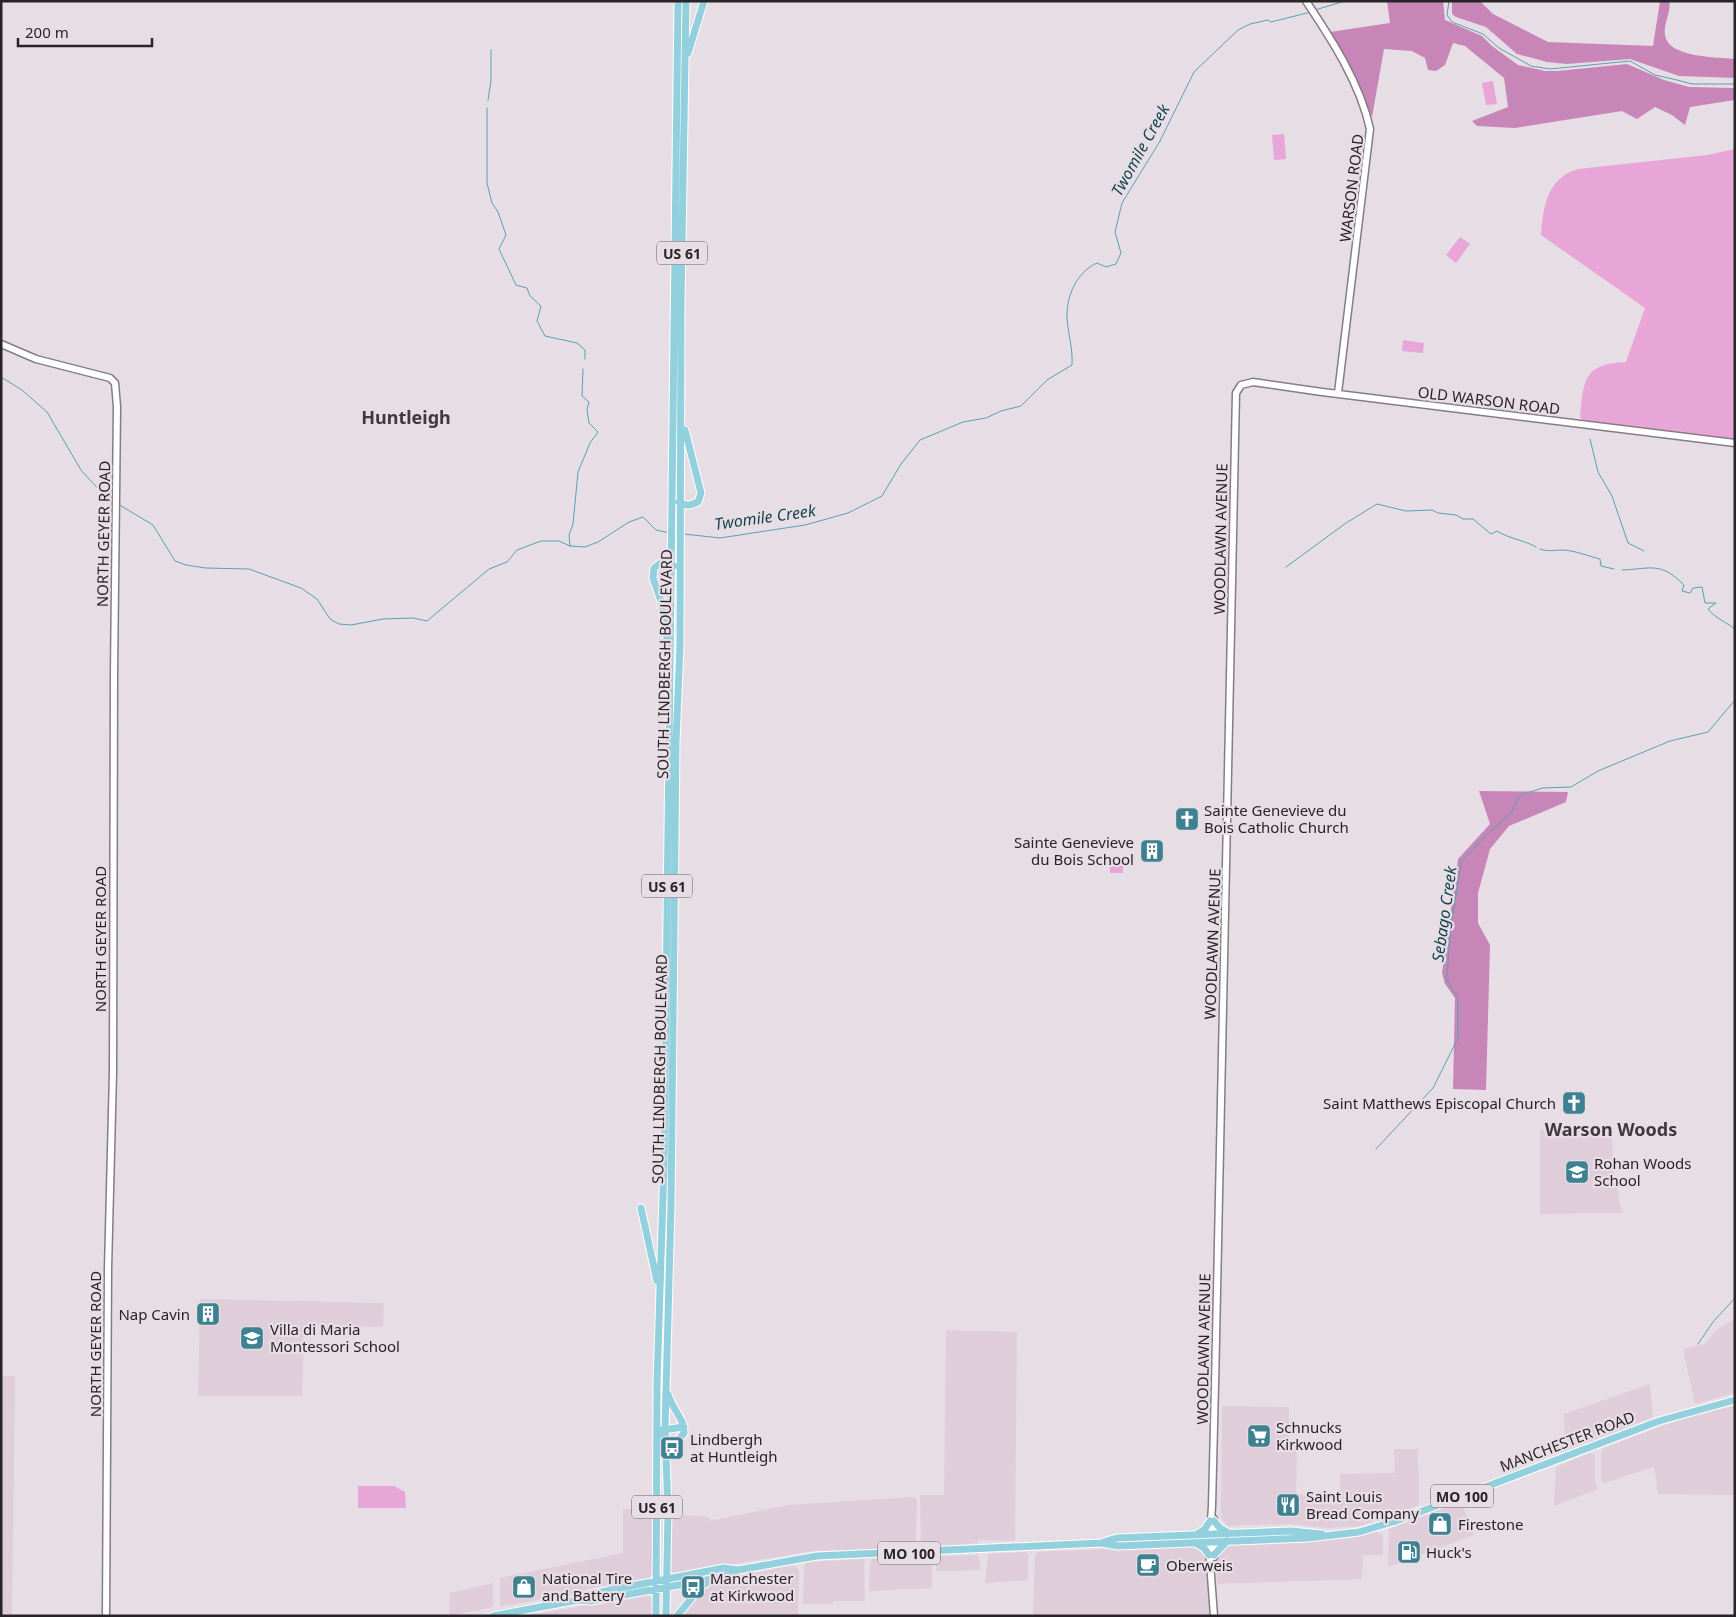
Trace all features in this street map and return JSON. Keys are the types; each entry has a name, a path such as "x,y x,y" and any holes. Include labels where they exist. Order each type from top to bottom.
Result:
{"main road":[{"name":"SOUTH LINDBERGH BOULEVARD","path":"657,1432 664,1164 678,1"},
{"name":"SOUTH LINDBERGH BOULEVARD","path":"666,1384 681,575 681,303 686,1"},
{"path":"685,63 704,1"},
{"path":"673,494 682,504 687,506 698,502 701,493 682,418"},
{"path":"671,654 653,574 654,568 659,563 665,562 672,565 681,575"},
{"path":"641,1208 660,1299"},
{"path":"666,1384 672,1408 684,1427 684,1433 678,1440 665,1439 657,1432 665,1428 684,1427"},
{"name":"US 61","path":"666,1384 666,1616"},
{"name":"MANCHESTER ROAD","path":"1212,1538 1227,1541 1308,1538 1359,1532 1385,1524 1659,1421 1735,1400"},
{"name":"US 61","path":"656,1616 657,1432"},
{"path":"1227,1541 1211,1555 1195,1539 1212,1521 1220,1528 1232,1534"},
{"name":"MANCHESTER ROAD","path":"667,1583 712,1579 738,1570 817,1556 1100,1543 1118,1546 1212,1538 1232,1534 1299,1531 1325,1535"},
{"name":"MANCHESTER ROAD","path":"493,1616 578,1600 591,1602 724,1568 738,1570"},
{"path":"677,1616 700,1588 712,1579"}],"street":[{"name":"WARSON ROAD","path":"1307,3 1326,31 1353,84 1367,114 1370,129 1338,393"},
{"name":"NORTH GEYER ROAD","path":"1,344 36,359 101,374 113,381 117,407 113,1072 108,1270 106,1616"},
{"name":"OLD WARSON ROAD","path":"1241,385 1253,382 1735,443"},
{"name":"WOODLAWN AVENUE","path":"1214,1616 1211,1555 1235,464 1234,406 1236,393 1241,385"}],"shaded area":[{"path":"1387,1 1443,1 1445,20 1482,36 1492,46 1518,65 1545,71 1558,71 1627,64 1664,80 1689,87 1735,88 1735,100 1690,107 1685,125 1672,115 1655,107 1637,119 1622,111 1515,128 1477,126 1472,121 1508,107 1504,78 1465,46 1453,43 1445,65 1436,71 1428,70 1425,58 1412,51 1384,49 1372,117 1341,50 1330,32 1390,23"},
{"path":"1452,1 1480,1 1493,14 1548,42 1653,46 1660,1 1669,1 1670,5 1665,26 1665,35 1668,43 1684,52 1695,55 1735,59 1735,78 1679,76 1630,59 1567,64 1547,62 1517,54 1486,27 1452,14"},
{"path":"1493,81 1497,104 1486,105 1482,83"},
{"path":"1284,134 1286,159 1274,160 1272,135"},
{"path":"1735,149 1735,442 1584,422 1580,417 1583,393 1588,376 1601,366 1626,362 1645,308 1541,235 1545,204 1553,186 1559,179 1578,169 1707,155"},
{"path":"1460,237 1470,244 1456,263 1446,255"},
{"path":"1403,340 1424,343 1423,353 1402,351"},
{"path":"1479,791 1568,792 1566,802 1509,826 1490,849 1478,893 1478,923 1490,945 1486,1090 1453,1089 1455,998 1445,984 1442,973 1458,859 1490,824"},
{"path":"1110,860 1123,860 1123,873 1110,873"},
{"name":"Rohan Woods School","path":"1540,1130 1612,1132 1613,1166 1622,1213 1540,1214"},
{"name":"Villa di Maria Montessori School","path":"200,1299 384,1303 383,1327 304,1325 302,1396 198,1396"},
{"path":"1735,1319 1735,1393 1695,1404 1683,1349 1705,1344 1716,1330"},
{"path":"946,1330 1017,1332 1015,1541 979,1540 977,1543 925,1548 921,1545 920,1495 944,1495"},
{"path":"1,1376 15,1376 12,1616 1,1616"},
{"path":"1650,1384 1653,1417 1565,1451 1564,1414"},
{"path":"1735,1405 1735,1495 1658,1494 1654,1467 1604,1483 1601,1480 1601,1452 1604,1448 1679,1420"},
{"path":"1222,1406 1289,1407 1289,1446 1297,1447 1296,1493 1305,1496 1340,1493 1340,1474 1395,1473 1394,1449 1418,1449 1419,1505 1361,1526 1327,1528 1292,1524 1227,1526 1221,1518"},
{"path":"1590,1453 1595,1455 1595,1482 1598,1489 1554,1506 1556,1467"},
{"path":"358,1486 394,1486 405,1492 406,1508 358,1508"},
{"path":"914,1497 917,1500 916,1540 912,1548 813,1551 678,1573 670,1572 671,1514 709,1517 710,1521 788,1505"},
{"path":"1461,1501 1474,1535 1388,1567 1389,1529"},
{"path":"623,1509 653,1510 652,1573 650,1578 500,1607 500,1578 623,1553"},
{"path":"1376,1532 1382,1534 1383,1555 1363,1555 1362,1579 1217,1584 1216,1558 1222,1547 1231,1544 1352,1538"},
{"path":"1192,1545 1203,1549 1207,1556 1211,1616 1033,1616 1035,1555 1038,1552"},
{"path":"1025,1552 1028,1554 1028,1580 985,1583 988,1554"},
{"path":"978,1555 981,1570 936,1571 936,1558 939,1556"},
{"path":"929,1557 932,1560 932,1588 869,1591 870,1563 872,1559"},
{"path":"864,1559 865,1601 833,1601 833,1604 803,1604 804,1567 807,1562"},
{"path":"794,1565 799,1570 798,1615 680,1616 706,1586 716,1580"},
{"path":"493,1583 493,1607 449,1616 450,1593"},
{"path":"647,1595 652,1598 652,1616 525,1616"}],"waterway":[{"name":"Twomile Creek","path":"1315,10 1345,1"},
{"name":"Twomile Creek","path":"1449,1 1447,15 1452,22 1483,34 1499,48 1531,66 1550,69 1630,61 1655,75 1692,84 1735,84"},
{"name":"Twomile Creek","path":"684,534 720,538 805,525 848,513 882,496 901,464 920,440 963,422 986,418 1001,411 1021,406 1047,380 1072,365 1067,318 1068,301 1071,293 1078,279 1090,267 1097,263 1106,267 1116,264 1121,253 1115,232 1122,203 1160,141 1194,72 1238,30 1250,24 1268,20 1271,22 1311,12"},
{"path":"488,100 491,81 491,50"},
{"path":"487,108 487,183 492,203 498,212 506,235 499,249 516,285 527,288 530,296 541,306 537,321 545,336 577,343 585,350 585,359"},
{"path":"570,546 569,535 573,524 578,472 590,443 598,432 589,423 587,409 589,402 582,396 583,369"},
{"name":"Twomile Creek","path":"1,377 22,390 47,412 81,470 112,501"},
{"path":"1590,439 1598,472 1612,496 1628,543 1644,551"},
{"name":"Twomile Creek","path":"118,504 153,525 175,561 206,568 249,569 301,588 317,599 330,619 339,624 351,625 383,619 413,618 427,621 489,569 507,562 517,550 541,541 559,541 570,546 585,547 598,542 629,522 643,517 656,530 670,533"},
{"path":"1286,567 1346,523 1377,504 1406,511 1432,510 1438,513 1456,515 1463,519 1473,519 1491,534 1497,531 1536,547"},
{"path":"1540,549 1578,552 1600,559 1601,566 1614,569"},
{"path":"1622,570 1661,569 1676,577 1684,585 1682,591 1690,593 1693,588 1702,587 1705,603 1716,603 1708,609 1735,629"},
{"name":"Sebago Creek","path":"1376,1149 1433,1088 1458,1038 1458,998 1447,980 1447,974 1451,927 1461,862 1482,839 1511,813 1518,798 1523,794 1543,788 1571,787 1598,771 1670,741 1708,732 1735,700"},
{"path":"1698,1344 1713,1322 1735,1298"}],"place":[{"name":"Sainte Genevieve du Bois Catholic Church","path":"1187,819"},
{"name":"Sainte Genevieve du Bois School","path":"1152,851"},
{"name":"Saint Matthews Episcopal Church","path":"1574,1103"},
{"name":"Rohan Woods School","path":"1577,1172"},
{"name":"Nap Cavin","path":"208,1314"},
{"name":"Villa di Maria Montessori School","path":"252,1338"},
{"name":"Schnucks Kirkwood","path":"1259,1436"},
{"name":"Lindbergh at Huntleigh","path":"672,1448"},
{"name":"Saint Louis Bread Company","path":"1288,1505"},
{"name":"Firestone","path":"1440,1524"},
{"name":"Huck's","path":"1409,1552"},
{"name":"Oberweis","path":"1148,1565"},
{"name":"National Tire and Battery","path":"524,1587"},
{"name":"Manchester at Kirkwood","path":"693,1587"}],"district":[{"name":"Huntleigh","path":"406,417"},
{"name":"Warson Woods","path":"1611,1129"}]}
